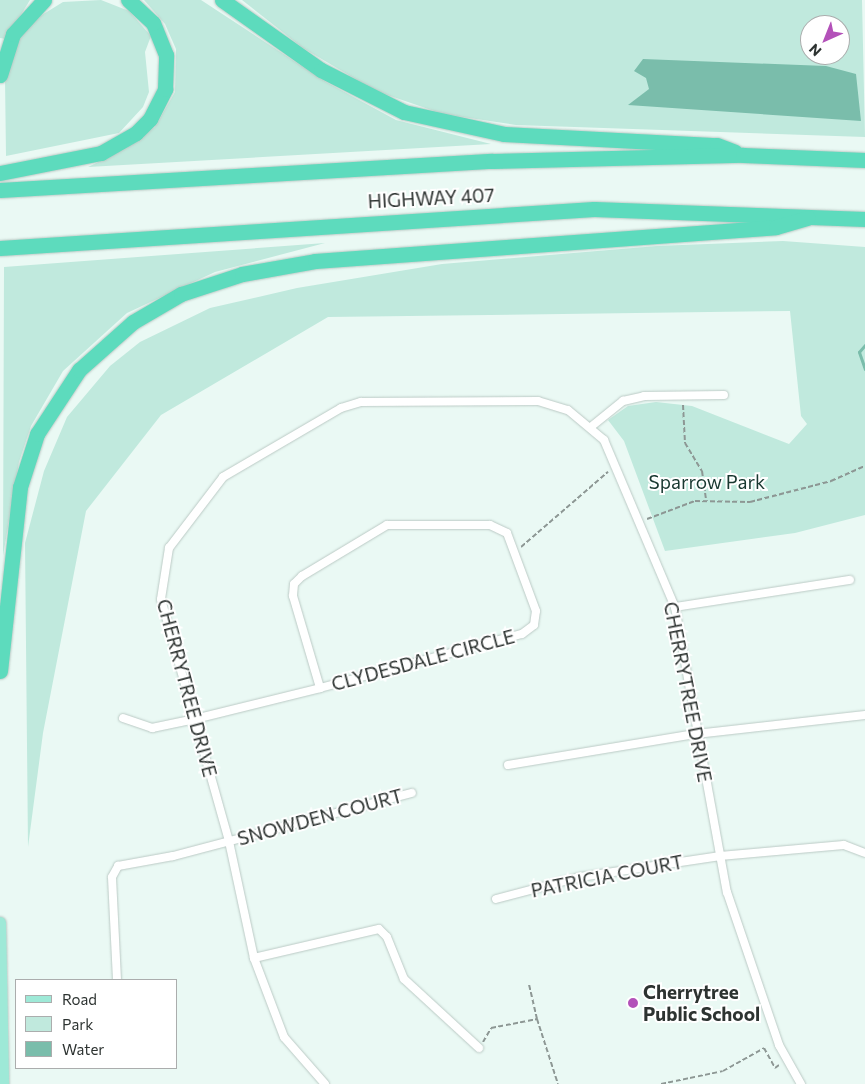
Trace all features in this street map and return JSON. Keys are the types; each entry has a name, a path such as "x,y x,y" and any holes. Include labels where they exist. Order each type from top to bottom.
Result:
{"highway":[{"path":"0,75 13,34 44,0"},
{"path":"0,173 101,153 130,137 150,119 165,89 166,56 153,23 128,0"},
{"path":"222,0 321,70 404,112 504,134 716,145 743,155"},
{"name":"HIGHWAY 407","path":"0,190 492,161 743,155 865,160"},
{"name":"HIGHWAY 407","path":"0,248 594,209 865,219"},
{"path":"0,671 20,487 37,434 79,370 133,322 181,294 242,274 314,261 776,227 808,218"},
{"path":"0,258 23,247"}],"main road":[{"path":"0,923 3,1084"}],"street":[{"path":"592,426 623,401 644,396 724,395"},
{"name":"CHERRYTREE DRIVE","path":"325,1084 284,1037 254,958 229,841 161,599 161,576 169,548 184,524 223,477 341,408 361,402 538,400 568,410 592,426 616,465 637,523 675,607 696,734 736,927 788,1060 801,1084"},
{"name":"CLYDESDALE CIRCLE","path":"124,718 152,728 195,719 320,688 522,634 534,624 536,611 515,552 499,526 388,525 302,576 294,584 293,596 320,688"},
{"path":"675,607 850,580"},
{"path":"508,766 696,734 865,715"},
{"name":"SNOWDEN COURT","path":"117,979 112,877 118,866 229,841 412,792"},
{"name":"PATRICIA COURT","path":"496,899 580,877 720,856 844,845 865,853"},
{"path":"254,958 379,929 387,937 404,979 479,1048"}],"path":[{"path":"682,396 685,443 702,471 706,500"},
{"path":"515,552 616,465"},
{"path":"637,523 706,500 750,502 831,481 865,466"},
{"path":"529,984 537,1018 558,1084"},
{"path":"479,1048 491,1028 537,1018"},
{"path":"661,1084 723,1071 764,1048 775,1068 788,1060"}],"green space":[{"path":"0,0 30,0 6,39 0,38"},
{"path":"101,0 129,11 151,36 145,52 149,92 143,107 119,133 6,156 5,79 16,40 37,18 63,2"},
{"path":"144,0 201,0 326,82 396,120 491,144 88,167 125,149 155,127 175,92 176,49 165,24"},
{"path":"242,0 862,0 865,137 516,125 443,114 376,91 303,48"},
{"name":"Sparrow Park","path":"783,241 865,247 865,515 795,533 665,551 624,441 608,420 628,406 656,402 692,406 789,444 807,424 801,416 790,311 328,317 161,415 86,511 43,733 28,847 25,543 44,471 67,417 110,366 140,342 210,308 297,288 442,264 657,246"},
{"path":"325,243 215,272 127,313 63,371 31,426 19,462 3,556 4,267"}],"water":[{"path":"643,59 826,66 856,74 861,121 628,105 649,89 646,78 634,71"}],"waterway":[{"path":"865,345 859,352 865,369"}],"place":[{"name":"Cherrytree Public School","path":"633,1003"}]}
